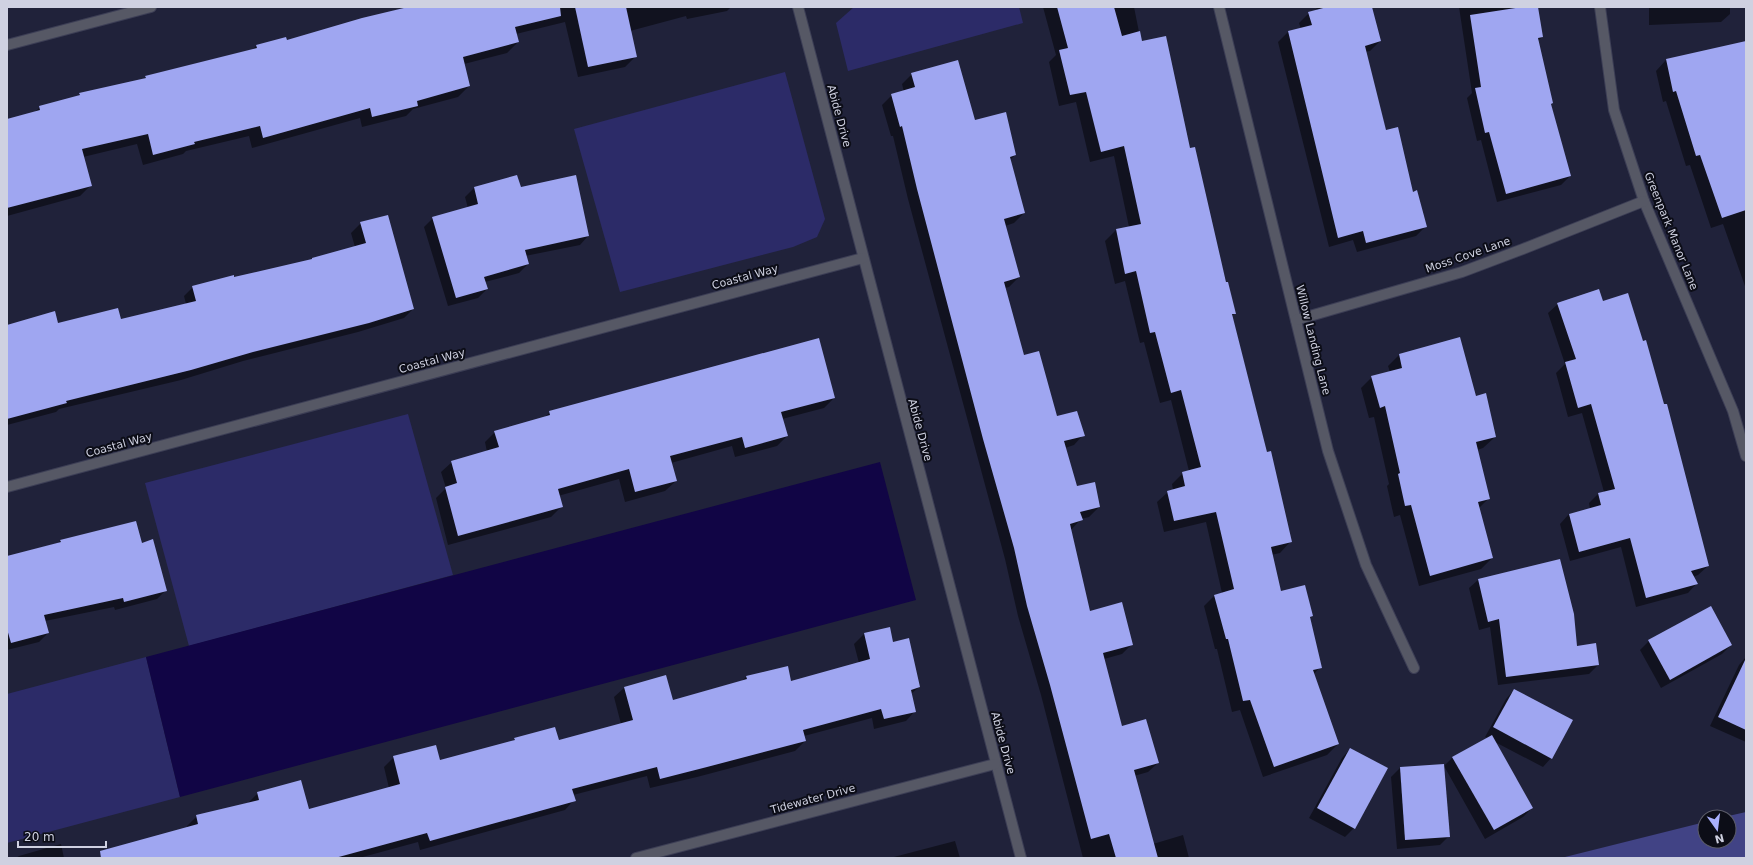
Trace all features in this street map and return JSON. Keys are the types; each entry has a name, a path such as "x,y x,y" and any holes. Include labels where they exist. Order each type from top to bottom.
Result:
{"street":[{"path":"7,45 150,7"},
{"name":"Abide Drive","path":"798,7 995,764 1021,858"},
{"name":"Willow Landing Lane","path":"1219,7 1328,451 1366,565 1414,668"},
{"name":"Greenpark Manor Lane","path":"1600,7 1614,110 1644,201 1732,411 1746,456"},
{"name":"Moss Cove Lane","path":"1296,320 1462,272 1644,201"},
{"name":"Coastal Way","path":"7,487 863,258"},
{"name":"Tidewater Drive","path":"636,858 995,764"}],"shaded area":[{"path":"854,7 1019,7 1023,23 848,71 836,23"},
{"path":"785,72 825,219 817,237 793,247 620,292 574,129"},
{"path":"408,414 453,575 189,646 145,483"},
{"path":"880,462 916,600 180,797 146,657"},
{"path":"146,657 180,797 7,843 7,694"},
{"path":"1746,812 1746,858 1561,858 1697,824 1697,849 1737,849 1737,814"}],"building":[{"path":"408,7 560,7 561,16 515,27 519,42 463,57 470,86 417,101 418,106 372,117 370,108 263,138 260,126 194,142 195,144 153,155 148,134 82,149 92,186 7,208 7,119 40,110 39,106 80,95 79,93 146,78 145,76 257,48 256,45 286,37 287,40 362,18"},
{"path":"575,7 626,7 637,57 588,67"},
{"path":"1057,7 1114,7 1122,36 1140,31 1142,41 1166,36 1190,148 1195,147 1226,282 1228,282 1236,314 1232,314 1267,452 1271,451 1292,542 1271,547 1281,591 1305,585 1313,616 1310,617 1322,668 1313,670 1339,744 1274,767 1250,700 1243,701 1228,639 1226,639 1214,595 1234,589 1216,512 1174,521 1167,491 1185,486 1182,472 1201,467 1181,390 1171,393 1155,332 1150,333 1136,271 1125,274 1116,229 1141,224 1124,146 1101,152 1086,92 1070,95 1059,50 1068,48"},
{"path":"1327,7 1372,7 1381,41 1365,46 1386,130 1398,127 1413,192 1417,190 1427,227 1366,243 1363,231 1338,238 1288,31 1312,25 1308,12"},
{"path":"1522,7 1538,7 1543,37 1538,38 1553,103 1551,104 1571,176 1506,194 1489,132 1485,133 1475,88 1481,87 1470,15"},
{"path":"1746,41 1746,210 1722,218 1700,155 1696,156 1676,91 1673,92 1666,59"},
{"path":"958,60 975,120 1006,112 1016,155 1010,157 1025,213 1004,219 1020,277 1004,282 1024,355 1039,351 1057,416 1077,411 1085,436 1064,441 1077,486 1095,482 1100,507 1080,512 1083,520 1070,524 1090,611 1122,602 1133,645 1103,653 1122,726 1146,719 1159,763 1134,770 1158,858 1116,858 1109,834 1091,839 1050,685 1027,606 1014,548 983,439 917,189 902,126 900,127 891,94 915,87 911,73"},
{"path":"517,175 521,187 576,175 589,236 525,250 529,264 484,277 488,289 456,298 432,217 478,204 474,187"},
{"path":"388,215 414,309 369,323 66,401 67,403 7,419 7,325 55,311 58,323 118,308 121,319 196,301 192,286 234,275 234,277 312,259 366,243 360,222"},
{"path":"1599,289 1603,301 1628,293 1643,341 1646,340 1664,404 1667,404 1709,566 1691,571 1698,584 1646,598 1630,538 1579,552 1569,514 1601,505 1598,493 1615,489 1591,404 1578,408 1565,362 1576,359 1557,303"},
{"path":"1460,337 1476,396 1486,393 1496,437 1476,442 1490,499 1478,502 1493,558 1430,576 1411,505 1405,506 1398,474 1400,473 1385,406 1380,408 1371,376 1402,368 1399,354"},
{"path":"819,338 835,398 781,412 788,436 745,448 742,437 670,456 677,481 635,492 629,469 558,489 563,507 458,536 445,487 457,483 451,461 499,447 494,431 550,415 549,411"},
{"path":"136,521 142,543 153,539 167,591 124,602 123,598 44,615 49,633 11,643 7,629 7,556 61,542 60,540"},
{"path":"1560,559 1574,614 1577,646 1596,643 1599,665 1506,677 1499,619 1488,622 1478,579"},
{"path":"1711,606 1732,645 1670,680 1648,640"},
{"path":"890,627 893,642 909,638 920,687 911,690 916,712 884,719 881,709 803,730 806,741 707,767 660,779 657,767 572,789 576,801 430,841 427,833 335,858 101,858 100,851 198,824 196,815 259,800 257,792 301,780 309,809 400,784 393,756 436,745 440,760 515,740 514,738 555,727 559,740 633,720 624,687 666,675 673,700 747,679 746,676 788,666 791,681 870,659 864,633"},
{"path":"1746,658 1746,730 1718,717"},
{"path":"1514,689 1573,720 1552,759 1493,727"},
{"path":"1492,735 1533,808 1494,830 1452,757"},
{"path":"1350,748 1388,768 1355,829 1317,808"},
{"path":"1444,764 1450,837 1405,840 1400,767"}]}
